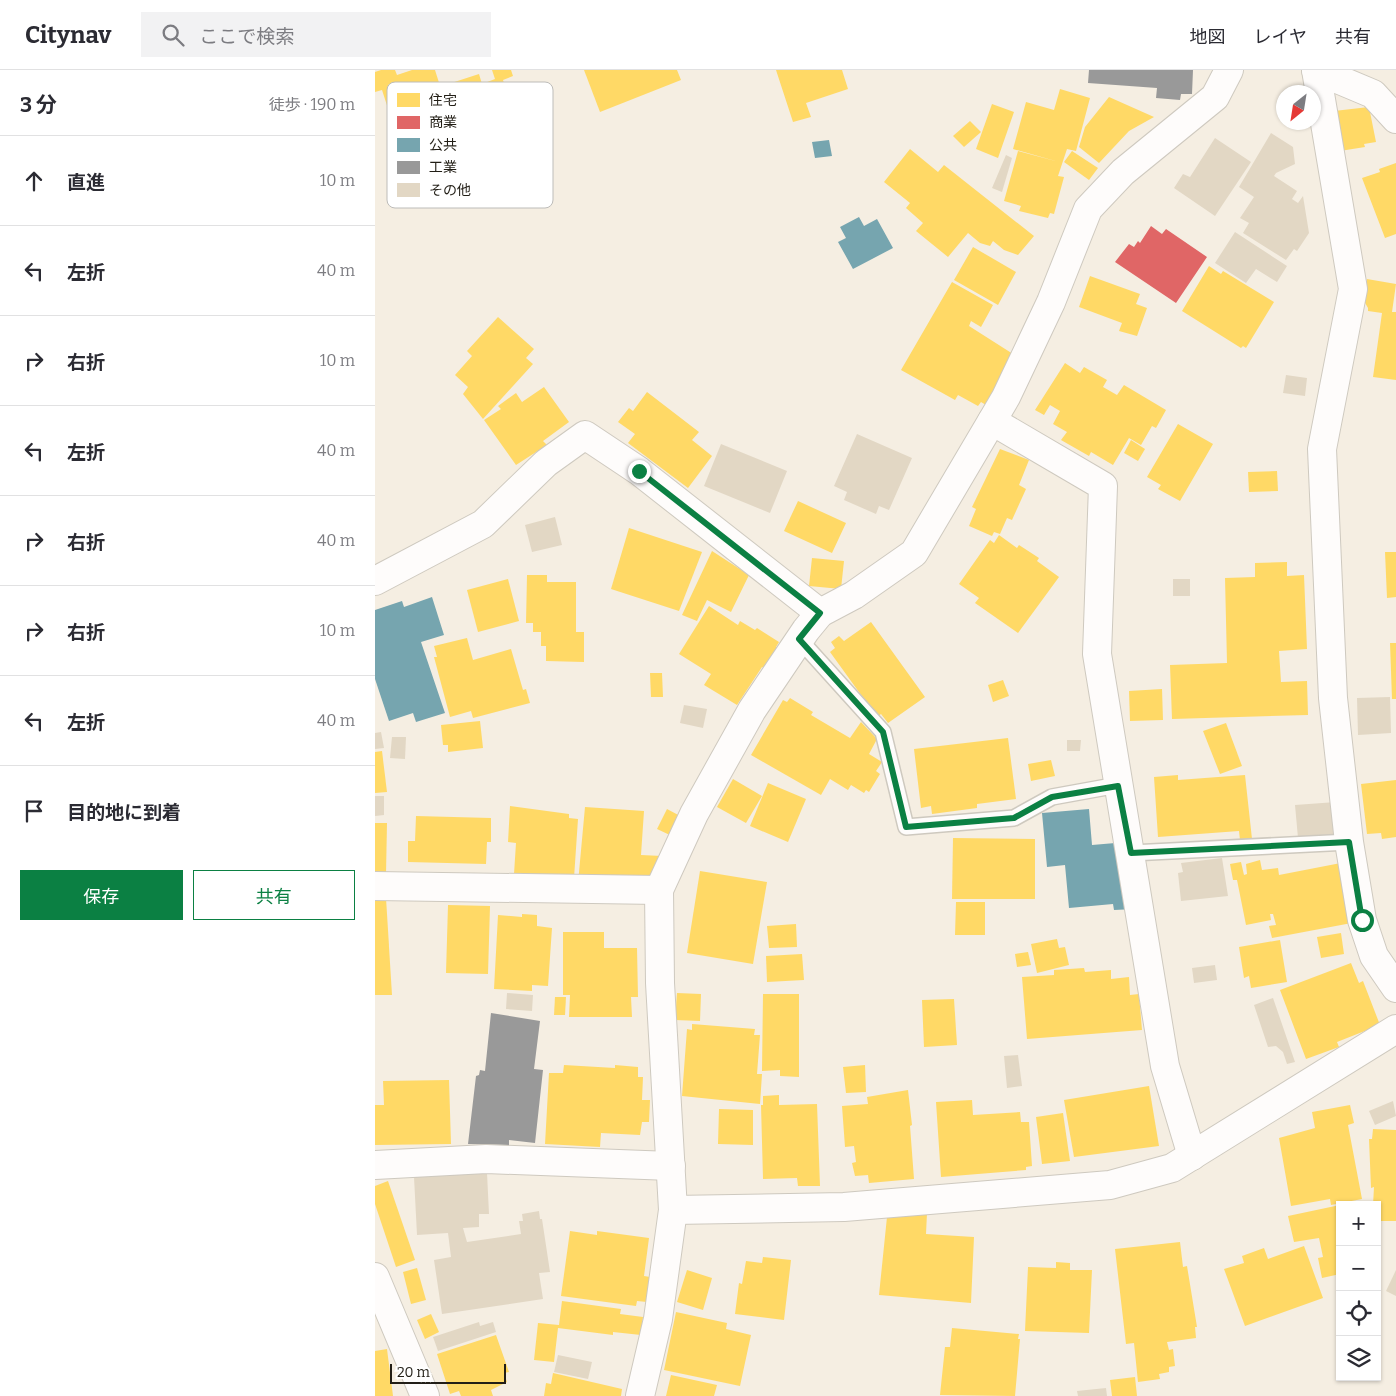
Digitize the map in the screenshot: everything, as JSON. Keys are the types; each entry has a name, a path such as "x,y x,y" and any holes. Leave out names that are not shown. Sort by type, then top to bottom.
{"street":[{"path":"640,1396 657,1319 673,1210 659,983 659,890 694,814 752,710 799,639 820,613 854,594 914,553 1006,397 1051,302 1088,209 1123,172 1215,97 1229,70"},
{"path":"1316,70 1373,94 1396,119"},
{"path":"1316,70 1353,289 1322,449 1333,698 1349,842 1362,920 1374,956 1396,988"},
{"path":"992,421 1103,486 1097,654 1165,1066 1192,1156"},
{"path":"375,581 483,524 546,463 585,435 639,471 820,613"},
{"path":"375,886 659,890"},
{"path":"673,1210 844,1207 1110,1185 1171,1168 1396,1029"},
{"path":"375,1165 486,1159 671,1166"},
{"path":"375,1277 425,1396"}],"lane":[{"path":"799,639 883,732 906,827 1014,818 1052,797 1118,786"},
{"path":"1131,853 1349,842"}],"building: 住宅":[{"path":"395,70 397,75 412,70 435,70 439,82 387,82 387,105 382,90 375,92 375,72"},
{"path":"492,70 511,70 513,76 503,80 504,82 487,82 495,79"},
{"path":"584,70 677,70 681,80 600,112"},
{"path":"776,70 842,70 848,89 806,103 811,117 793,122"},
{"path":"479,74 481,82 454,82"},
{"path":"1060,89 1090,98 1076,151 1067,149 1058,176 1064,177 1054,214 1050,213 1048,218 1019,211 1021,206 1004,201 1018,151 1059,162 1013,149 1026,102 1054,110"},
{"path":"1109,97 1154,117 1129,131 1099,163 1079,147 1085,127"},
{"path":"992,104 1014,112 998,158 976,149"},
{"path":"1369,107 1376,142 1364,144 1365,147 1340,151 1334,111"},
{"path":"970,121 981,132 964,147 953,136"},
{"path":"910,149 938,172 944,165 1034,236 1018,255 1004,250 993,241 990,246 980,243 968,233 948,257 916,231 923,223 906,208 910,203 884,182"},
{"path":"1072,151 1098,168 1089,180 1064,162"},
{"path":"1396,163 1396,234 1385,238 1362,178 1380,172 1379,169"},
{"path":"973,247 1016,272 998,305 954,280"},
{"path":"1209,266 1221,274 1223,271 1274,302 1246,348 1243,346 1241,348 1182,311"},
{"path":"1090,276 1140,294 1136,304 1147,308 1137,336 1119,331 1122,323 1079,307"},
{"path":"1367,279 1396,284 1392,312 1396,312 1396,380 1373,377 1382,313 1368,311 1364,301"},
{"path":"952,282 993,305 981,327 971,321 969,326 1013,354 986,405 981,402 978,406 958,395 955,400 901,370"},
{"path":"498,317 534,349 526,358 533,364 483,419 463,394 468,387 455,375 472,356 467,351"},
{"path":"1065,363 1080,373 1084,367 1107,380 1103,387 1117,395 1124,385 1166,410 1156,428 1152,426 1141,445 1129,438 1113,465 1091,452 1089,456 1061,440 1067,432 1053,424 1060,411 1050,405 1044,415 1035,410"},
{"path":"544,387 569,422 543,441 547,445 516,465 484,420 501,409 498,406 516,393 522,402"},
{"path":"647,392 699,432 692,440 712,456 688,488 628,443 635,434 618,422 629,408 633,411"},
{"path":"1178,424 1213,444 1180,501 1158,489 1161,485 1147,477"},
{"path":"1131,440 1145,449 1138,461 1124,453"},
{"path":"1000,449 1029,460 1019,485 1026,489 1012,520 1007,518 1000,534 994,532 992,536 969,526 976,509 972,507"},
{"path":"1277,471 1278,491 1249,492 1248,472"},
{"path":"798,501 846,523 832,553 784,531"},
{"path":"629,528 702,552 679,611 611,589"},
{"path":"999,535 1017,548 1019,545 1039,558 1037,561 1059,577 1018,633 975,603 979,598 959,584 990,540 994,543"},
{"path":"712,551 749,575 731,612 707,600 697,621 682,615"},
{"path":"1385,552 1396,552 1396,597 1387,598"},
{"path":"812,558 844,561 841,589 809,586"},
{"path":"1287,562 1287,576 1304,575 1307,649 1279,651 1281,682 1307,681 1308,715 1172,719 1170,665 1227,663 1225,578 1255,577 1255,563"},
{"path":"527,575 547,575 547,582 576,582 576,632 584,632 584,662 546,661 546,646 541,646 541,632 533,632 533,623 526,623"},
{"path":"508,579 519,621 478,632 467,590"},
{"path":"709,606 738,625 740,621 755,630 757,628 779,642 776,647 778,649 765,669 762,667 737,705 704,685 711,674 679,654"},
{"path":"871,622 925,697 888,723 881,714 877,717 830,652 835,648 831,642 839,636 844,641"},
{"path":"467,638 473,660 511,649 523,690 526,689 530,703 473,718 471,711 450,717 434,657 437,657 434,646"},
{"path":"1390,643 1396,643 1396,699 1392,699"},
{"path":"650,673 662,673 663,697 651,697"},
{"path":"1003,680 1009,696 993,702 988,685"},
{"path":"1162,689 1163,720 1130,721 1129,691"},
{"path":"790,698 813,712 811,715 850,738 861,722 877,739 869,754 882,762 876,771 880,774 869,792 866,790 864,793 851,785 848,790 830,779 821,795 751,755 783,700 787,702"},
{"path":"480,721 483,748 448,752 448,745 443,745 441,725"},
{"path":"1226,723 1242,766 1220,774 1203,731"},
{"path":"1008,738 1016,799 977,804 977,808 932,814 931,806 921,808 914,749"},
{"path":"382,751 387,792 375,793 375,752"},
{"path":"1051,760 1055,776 1031,781 1028,764"},
{"path":"1178,775 1178,780 1245,775 1252,839 1240,840 1239,831 1158,837 1154,777"},
{"path":"733,779 762,796 746,823 717,807"},
{"path":"1396,780 1396,837 1382,839 1381,833 1367,834 1361,784"},
{"path":"768,783 806,799 788,842 750,826"},
{"path":"510,806 569,814 569,818 578,819 574,878 514,874 516,843 508,842"},
{"path":"585,807 644,811 641,855 662,856 648,885 578,883"},
{"path":"667,809 682,817 672,836 657,829"},
{"path":"416,816 491,818 491,842 487,842 486,864 408,862 408,841 415,841"},
{"path":"375,823 387,823 386,874 375,874"},
{"path":"953,838 1035,839 1035,899 952,899"},
{"path":"1260,860 1262,870 1278,868 1279,875 1346,862 1357,922 1272,938 1269,926 1276,925 1273,914 1270,914 1271,920 1246,925 1237,880 1233,880 1230,864 1241,862 1244,875 1247,874 1246,864"},
{"path":"700,871 767,882 753,964 687,953"},
{"path":"386,898 392,995 375,995 375,899"},
{"path":"956,902 985,902 985,935 955,935"},
{"path":"448,905 490,906 488,974 446,973"},
{"path":"522,914 537,915 537,926 552,928 548,986 532,985 532,991 494,989 498,915 522,917"},
{"path":"796,924 797,947 769,948 767,926"},
{"path":"563,932 604,932 604,948 637,948 638,997 631,997 632,1017 569,1017 570,995 563,995"},
{"path":"1341,933 1344,954 1321,958 1317,937"},
{"path":"1057,939 1059,948 1065,947 1069,965 1037,973 1031,944"},
{"path":"1280,940 1287,982 1251,988 1249,976 1244,978 1239,947"},
{"path":"1028,952 1031,965 1017,967 1015,954"},
{"path":"802,954 804,980 767,982 766,956"},
{"path":"1351,963 1359,983 1363,981 1380,1025 1337,1042 1339,1047 1306,1059 1280,990"},
{"path":"1084,968 1085,972 1111,970 1111,979 1129,977 1130,995 1139,994 1142,1030 1027,1039 1022,977 1054,975 1054,970"},
{"path":"677,993 701,994 700,1021 675,1020"},
{"path":"763,994 799,994 799,1077 780,1076 780,1070 762,1071"},
{"path":"555,997 566,997 565,1015 554,1015"},
{"path":"954,999 957,1045 924,1047 922,1000"},
{"path":"692,1024 755,1029 754,1035 760,1035 757,1074 762,1074 760,1104 682,1096 687,1029 692,1030"},
{"path":"564,1065 615,1068 615,1065 638,1067 638,1077 643,1077 642,1100 650,1100 649,1122 642,1122 640,1135 601,1133 600,1147 545,1144 549,1073 563,1073"},
{"path":"865,1065 866,1092 846,1093 843,1067"},
{"path":"449,1080 451,1144 375,1145 375,1105 384,1105 383,1081"},
{"path":"1149,1086 1159,1146 1074,1157 1064,1100"},
{"path":"908,1090 912,1125 910,1126 914,1179 869,1183 868,1175 855,1176 852,1163 856,1162 854,1146 845,1147 842,1106 868,1104 867,1097"},
{"path":"779,1095 779,1105 817,1104 820,1186 798,1186 797,1178 763,1179 761,1105 763,1105 763,1096"},
{"path":"972,1100 973,1115 1020,1112 1021,1122 1029,1122 1032,1166 1026,1167 1026,1170 941,1177 936,1102"},
{"path":"1350,1105 1354,1123 1348,1125 1362,1199 1336,1201 1336,1204 1331,1205 1330,1199 1291,1206 1279,1138 1315,1128 1312,1112"},
{"path":"719,1109 753,1110 753,1145 718,1144"},
{"path":"1063,1113 1070,1161 1042,1164 1036,1117"},
{"path":"1373,1129 1396,1130 1396,1221 1381,1221 1381,1201 1373,1201 1374,1187 1371,1188 1369,1139 1372,1139"},
{"path":"388,1181 415,1260 396,1267 375,1204 375,1186"},
{"path":"1336,1206 1336,1275 1322,1278 1318,1258 1323,1257 1319,1238 1294,1242 1288,1216"},
{"path":"927,1213 926,1234 974,1237 971,1303 879,1295 887,1217"},
{"path":"570,1231 597,1235 597,1231 649,1238 644,1276 650,1277 647,1302 637,1301 636,1306 561,1296"},
{"path":"1180,1242 1183,1267 1187,1266 1197,1327 1195,1327 1196,1338 1167,1342 1169,1350 1173,1349 1175,1366 1169,1367 1169,1372 1159,1374 1160,1379 1138,1382 1134,1343 1126,1344 1115,1249"},
{"path":"1304,1246 1323,1298 1245,1326 1224,1269 1244,1263 1242,1256 1264,1248 1268,1259"},
{"path":"763,1257 791,1260 784,1320 735,1314 739,1283 742,1284 746,1261 762,1263"},
{"path":"1056,1262 1070,1263 1070,1270 1092,1270 1089,1333 1025,1331 1028,1267 1056,1268"},
{"path":"417,1268 426,1300 411,1304 403,1272"},
{"path":"687,1270 712,1278 703,1310 677,1302"},
{"path":"562,1301 621,1309 620,1314 643,1317 641,1335 613,1332 613,1335 558,1328 554,1362 534,1360 538,1323 559,1325"},
{"path":"676,1312 727,1323 726,1329 751,1335 740,1386 664,1370"},
{"path":"431,1314 439,1332 425,1339 417,1320"},
{"path":"952,1328 1019,1334 1015,1396 940,1395 945,1347 950,1347"},
{"path":"496,1335 509,1372 504,1373 507,1382 491,1390 493,1396 461,1396 459,1391 450,1394 437,1354"},
{"path":"387,1349 393,1396 375,1396 375,1351"},
{"path":"553,1373 622,1389 621,1396 544,1396 546,1383 551,1384"},
{"path":"671,1375 717,1385 714,1396 666,1396"},
{"path":"1135,1377 1137,1396 1112,1396 1110,1380"}],"building: 商業":[{"path":"1151,226 1162,234 1166,229 1207,257 1176,303 1115,262 1129,244 1134,247 1138,241 1140,243"}],"building: 公共":[{"path":"829,140 832,156 815,158 812,142"},
{"path":"859,217 864,226 877,219 893,248 853,269 838,242 846,238 840,227"},
{"path":"432,597 444,635 421,642 445,713 416,722 413,713 389,721 375,679 375,610 402,601 404,607"},
{"path":"1089,809 1092,845 1127,842 1135,909 1114,910 1113,904 1069,908 1065,865 1047,867 1042,813"}],"building: 工業":[{"path":"1089,70 1193,70 1192,94 1181,94 1180,100 1156,98 1157,88 1088,83"},
{"path":"491,1013 540,1021 534,1069 543,1070 535,1143 509,1140 509,1145 468,1144 476,1076 479,1075 480,1070 485,1071"}],"building: その他":[{"path":"1271,133 1293,147 1295,164 1276,173 1274,176 1297,191 1292,199 1298,203 1303,196 1309,233 1297,251 1294,249 1286,260 1243,233 1249,223 1240,218 1254,197 1239,187"},
{"path":"1215,138 1251,162 1215,216 1174,188 1183,174 1190,177"},
{"path":"1006,155 1012,158 1002,192 992,188"},
{"path":"1235,232 1287,266 1277,282 1256,269 1246,283 1215,263"},
{"path":"1286,375 1307,378 1305,396 1283,393"},
{"path":"857,434 912,458 889,510 879,506 876,514 844,500 847,492 834,486"},
{"path":"721,444 787,471 770,513 704,486"},
{"path":"555,517 562,545 532,552 525,525"},
{"path":"1173,579 1190,579 1190,596 1173,596"},
{"path":"1390,697 1391,733 1358,735 1357,698"},
{"path":"684,705 707,709 703,728 680,723"},
{"path":"381,732 384,748 375,749 375,733"},
{"path":"392,737 406,737 405,759 390,758"},
{"path":"1067,740 1081,740 1080,751 1067,751"},
{"path":"375,796 384,796 384,815 375,816"},
{"path":"1336,802 1338,836 1298,838 1295,805"},
{"path":"1222,858 1228,896 1181,901 1178,873 1183,872 1181,863"},
{"path":"1215,965 1217,980 1194,983 1192,968"},
{"path":"507,993 533,995 532,1011 506,1009"},
{"path":"1273,998 1295,1062 1287,1064 1283,1052 1276,1046 1268,1047 1254,1005"},
{"path":"1018,1055 1022,1086 1007,1088 1004,1056"},
{"path":"1393,1101 1396,1116 1375,1125 1369,1111"},
{"path":"487,1173 489,1214 479,1214 479,1227 463,1228 467,1242 521,1234 519,1221 523,1221 522,1214 539,1211 540,1219 542,1219 550,1272 539,1273 543,1299 442,1314 434,1260 451,1257 448,1233 417,1235 414,1177"},
{"path":"1396,1270 1396,1296 1386,1291"},
{"path":"479,1322 480,1326 493,1322 496,1332 438,1351 433,1337"},
{"path":"558,1355 592,1362 588,1379 554,1372"},
{"path":"1106,1388 1107,1396 1078,1396 1077,1391"}],"route":[{"path":"639,471 820,613 799,639 883,732 906,827 1014,818 1052,797 1118,786 1131,853 1349,842 1362,920"}]}
